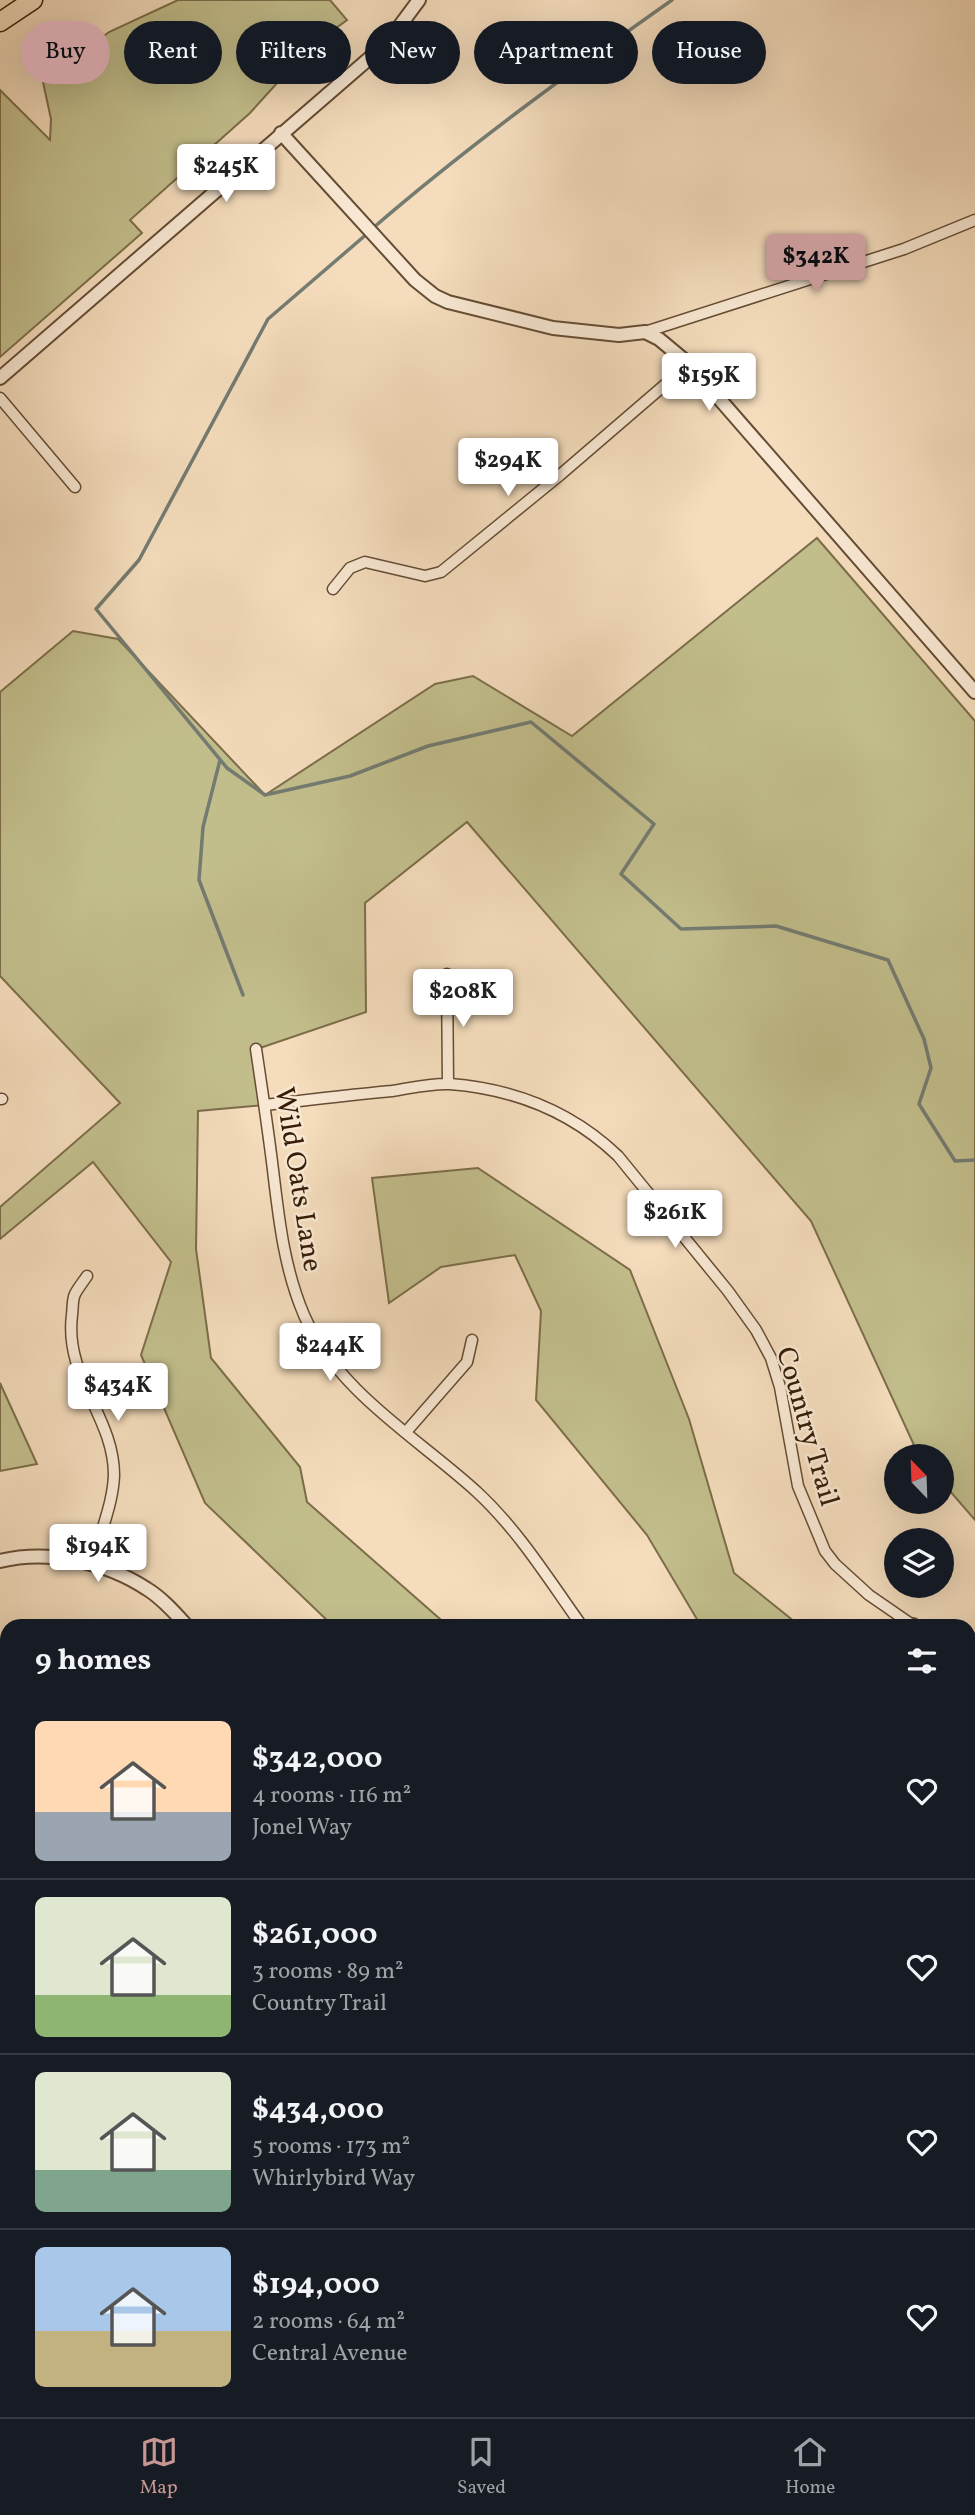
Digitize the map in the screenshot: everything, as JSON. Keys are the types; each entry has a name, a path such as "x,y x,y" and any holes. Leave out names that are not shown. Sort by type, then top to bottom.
{"highway":[{"path":"0,22 33,0"}],"street":[{"path":"0,379 387,43 419,0"},
{"path":"281,133 415,280 435,296 448,302 553,328 619,335 645,332 904,248 975,220"},
{"path":"645,332 659,339 688,364 975,692"},
{"path":"333,589 350,568 365,562 425,576 442,572 560,475 688,364"},
{"path":"0,398 75,488"},
{"path":"447,974 448,1084"},
{"name":"Wild Oats Lane","path":"256,1049 282,1244 290,1277 305,1316 322,1348 344,1377 478,1493 514,1532 577,1619"},
{"name":"Country Trail","path":"265,1105 448,1084 502,1092 537,1102 584,1128 618,1156 728,1290 756,1330 771,1357 780,1387 798,1486 825,1550 835,1564 869,1595 903,1619"},
{"path":"87,1276 74,1296 70,1328 72,1349 82,1382 110,1444 114,1475 108,1513 93,1564"},
{"path":"406,1432 467,1362 472,1340"},
{"path":"0,1561 32,1557 93,1564 134,1581 150,1591 180,1619"}],"shaded area":[{"path":"178,0 330,0 347,20 236,21 236,84 276,84 250,113 130,220 142,233 0,357 0,90 50,140 51,119 43,84 110,84 110,32 124,25 124,84 222,84 222,21 133,21"},
{"path":"817,538 975,721 975,1520 954,1496 954,1444 913,1444 811,1221 467,822 365,903 366,1012 257,1049 265,1105 198,1111 196,1249 211,1358 300,1467 307,1502 440,1619 326,1619 205,1503 141,1355 171,1262 93,1162 0,1239 0,1207 120,1103 0,976 0,692 73,631 118,639 265,795 435,684 473,676 572,736"},
{"path":"478,1168 630,1270 689,1419 734,1573 791,1619 697,1619 647,1535 536,1400 541,1311 515,1255 441,1267 389,1303 372,1178"},
{"path":"0,1383 37,1464 0,1471"}],"waterway":[{"path":"373,228 520,110 672,0"},
{"path":"368,233 268,319 139,560 96,609 227,768 265,795 350,776 428,746 531,722 654,824 621,874 681,929 776,926 888,960 924,1039 931,1068 919,1104 955,1161 975,1160"},
{"path":"220,760 203,827 199,880 243,995"}]}
